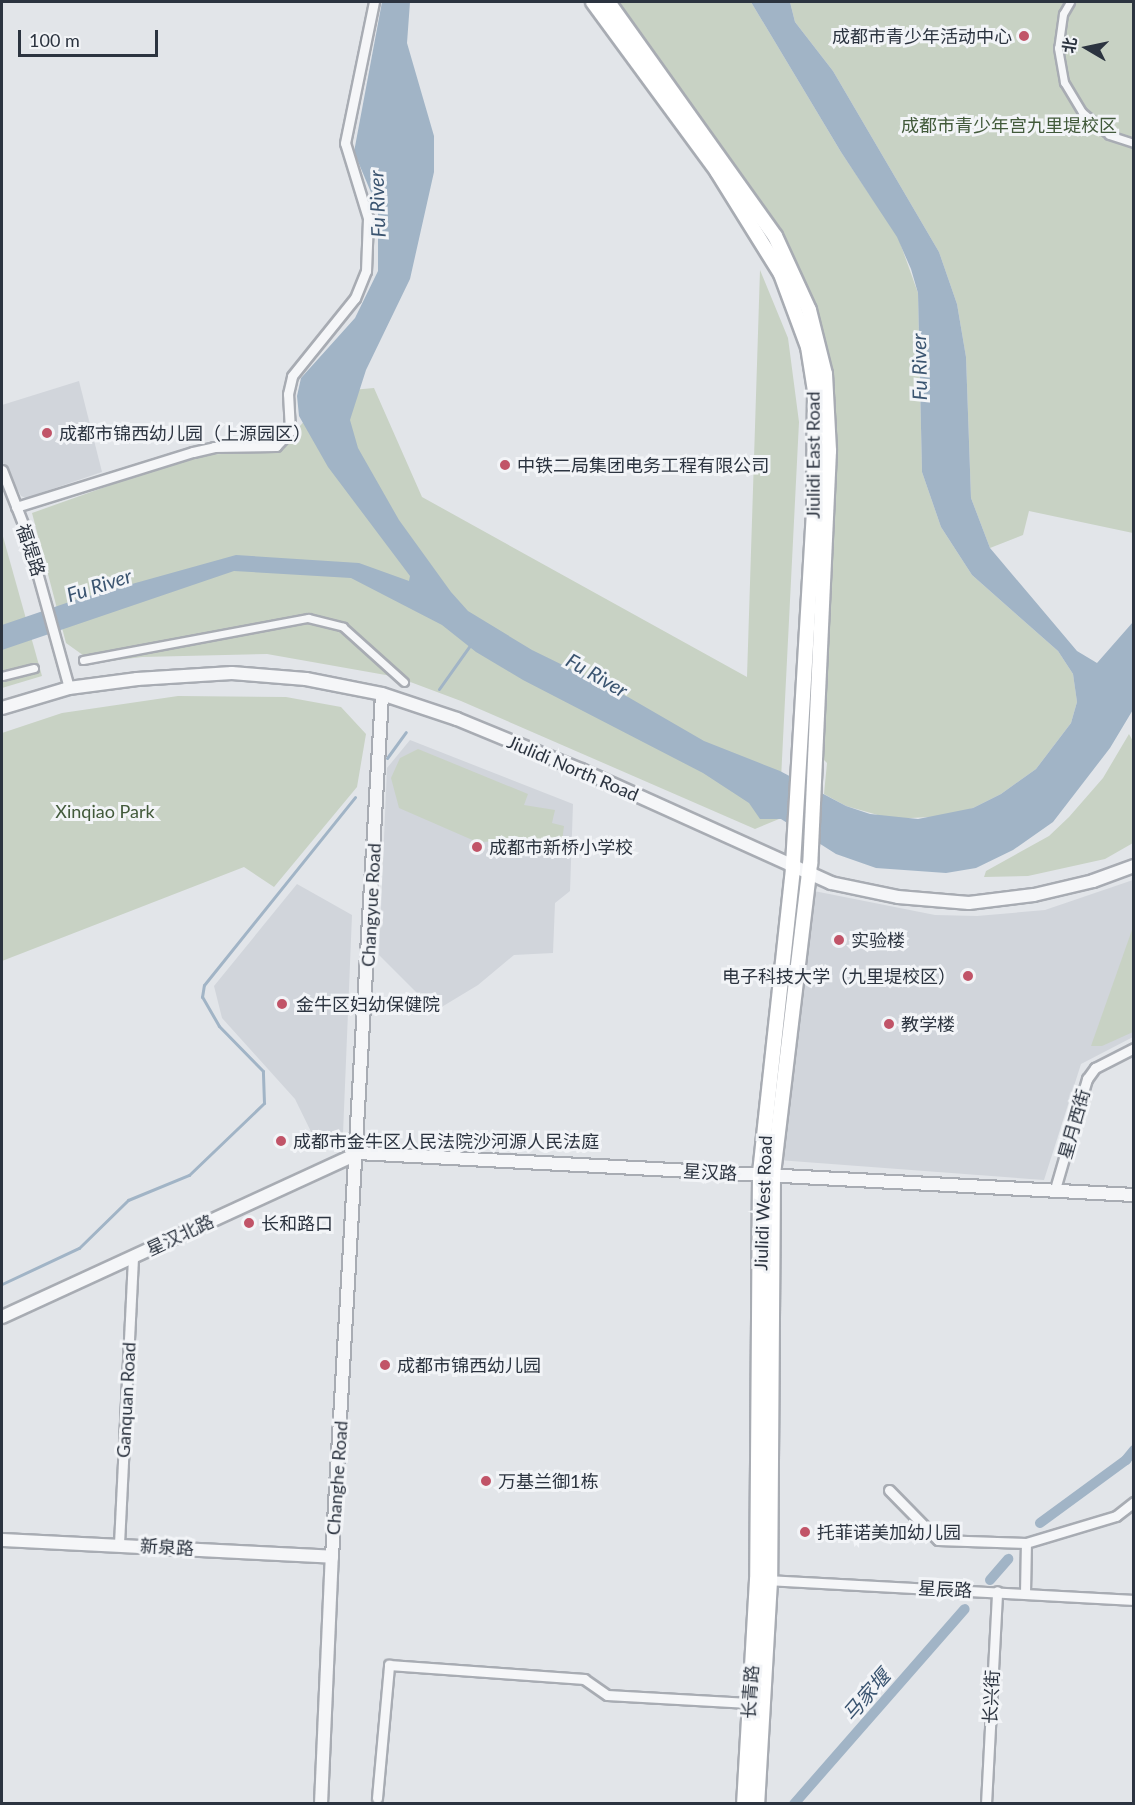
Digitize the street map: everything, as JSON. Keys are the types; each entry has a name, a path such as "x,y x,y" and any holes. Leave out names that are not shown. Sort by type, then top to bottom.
{"main road":[{"name":"Jiulidi East Road","path":"593,2 717,171 782,274 808,347 816,444 794,828"},
{"path":"608,2 775,236 795,274 819,340 829,451 809,875 767,1175"},
{"name":"Jiulidi West Road","path":"764,1580 767,1175 793,869 794,828"},
{"path":"757,1803 764,1580"},
{"name":"长青路","path":"744,1803 749,1703 764,1580"}],"street":[{"path":"16,507 214,447 276,446 290,431 288,394 292,376 355,298 366,271 368,218 345,143 374,2"},
{"path":"1070,2 1064,14 1058,48 1064,82 1082,112 1108,135 1134,143"},
{"name":"福堤路","path":"2,470 46,598 69,688"},
{"path":"83,660 308,618 343,627 404,682"},
{"path":"2,676 34,668"},
{"name":"Jiulidi North Road","path":"2,708 69,688 232,673 306,679 382,694 457,719 581,770 793,869 898,897 969,903 1034,895 1093,881 1134,866"},
{"name":"Changyue Road","path":"357,1153 382,694"},
{"name":"星月西街","path":"1055,1189 1087,1079 1095,1068 1134,1048"},
{"name":"星汉路","path":"357,1153 1134,1195"},
{"name":"星汉北路","path":"2,1317 357,1153"},
{"name":"Changhe Road","path":"321,1803 332,1557 357,1153"},
{"name":"Ganquan Road","path":"119,1544 133,1257"},
{"path":"889,1490 938,1540 1026,1543 1116,1516 1134,1502"},
{"name":"新泉路","path":"2,1539 332,1557"},
{"path":"1025,1593 1026,1543"},
{"name":"星辰路","path":"764,1580 1134,1600"},
{"name":"长兴街","path":"986,1803 997,1592"},
{"path":"376,1798 389,1665 584,1679 607,1695 749,1703"}],"shaded area":[{"name":"成都市锦西幼儿园（上源园区）","path":"79,381 102,472 26,498 21,496 2,461 2,405"},
{"name":"成都市新桥小学校","path":"410,740 573,804 570,891 555,903 553,953 514,955 478,985 435,1011 379,955 387,768"},
{"name":"电子科技大学（九里堤校区）","path":"1133,880 1133,1037 1081,1064 1044,1180 778,1160 814,891 935,915 977,916 1045,910"},
{"name":"金牛区妇幼保健院","path":"297,884 352,915 343,1134 317,1144 295,1099 222,1018 214,986"}],"green space":[{"path":"614,2 751,2 841,152 898,237 918,293 922,472 941,527 972,575 1058,651 1073,674 1077,702 1071,723 1036,769 1001,794 973,808 948,816 892,819 846,806 824,794 827,763 819,755 836,405 818,324 789,244"},
{"name":"成都市青少年宫九里堤校区","path":"790,2 1133,2 1133,533 1029,511 1023,535 990,548 971,498 966,357 957,304 939,252 833,71 795,22"},
{"path":"760,270 788,338 799,422 779,819 755,829 461,701 397,677 267,654 142,657 94,663 66,643 32,513 195,455 277,452 330,392 374,388 422,497 747,677"},
{"path":"2,533 42,676 2,688"},
{"name":"Xinqiao Park","path":"178,696 286,697 341,707 366,734 357,787 274,887 244,867 2,961 2,733 62,713"},
{"path":"1129,734 1134,743 1133,843 1105,859 1028,876 984,877 986,871 1049,836 1069,817 1103,778"},
{"path":"418,749 528,794 524,805 555,810 552,823 564,826 561,850 510,841 477,842 399,808 391,778 400,758"},
{"path":"1133,927 1133,1032 1102,1046 1091,1046"}],"water":[{"name":"Fu River","path":"382,2 410,2 407,43 434,136 434,172 410,279 366,370 350,420 358,448 399,520 451,592 468,611 532,650 628,697 704,741 780,771 846,806 870,814 918,819 973,808 1001,794 1036,769 1071,723 1077,702 1073,674 1058,651 972,575 941,527 922,472 918,293 911,269 897,237 841,152 751,2 790,2 795,22 833,71 939,252 957,304 966,357 971,498 990,548 1077,651 1097,663 1133,622 1134,708 1110,748 1053,822 1013,850 976,868 946,873 876,868 836,854 781,819 760,819 749,803 703,773 523,680 476,652 442,625 351,578 234,571 2,650 2,625 78,599 236,555 359,563 409,581 410,576 328,467 299,416 297,396 301,378 355,318 378,271 378,209 354,152"}],"waterway":[{"path":"439,689 471,644"},
{"path":"387,758 406,732"},
{"path":"2,1284 79,1248 128,1200 189,1175 264,1103 263,1071 219,1026 202,997 204,985 355,797"},
{"name":"马家堰","path":"1040,1523 1126,1460 1134,1450"},
{"name":"马家堰","path":"990,1580 1008,1559"},
{"name":"马家堰","path":"794,1804 965,1609"}],"place":[{"name":"成都市青少年活动中心","path":"1024,36"},
{"name":"成都市锦西幼儿园（上源园区）","path":"47,433"},
{"name":"中铁二局集团电务工程有限公司","path":"505,465"},
{"name":"成都市新桥小学校","path":"477,847"},
{"name":"实验楼","path":"839,940"},
{"name":"电子科技大学（九里堤校区）","path":"968,976"},
{"name":"金牛区妇幼保健院","path":"282,1004"},
{"name":"教学楼","path":"889,1024"},
{"name":"成都市金牛区人民法院沙河源人民法庭","path":"281,1141"},
{"name":"长和路口","path":"249,1223"},
{"name":"成都市锦西幼儿园","path":"385,1365"},
{"name":"万基兰御1栋","path":"486,1481"},
{"name":"托菲诺美加幼儿园","path":"805,1532"}]}
